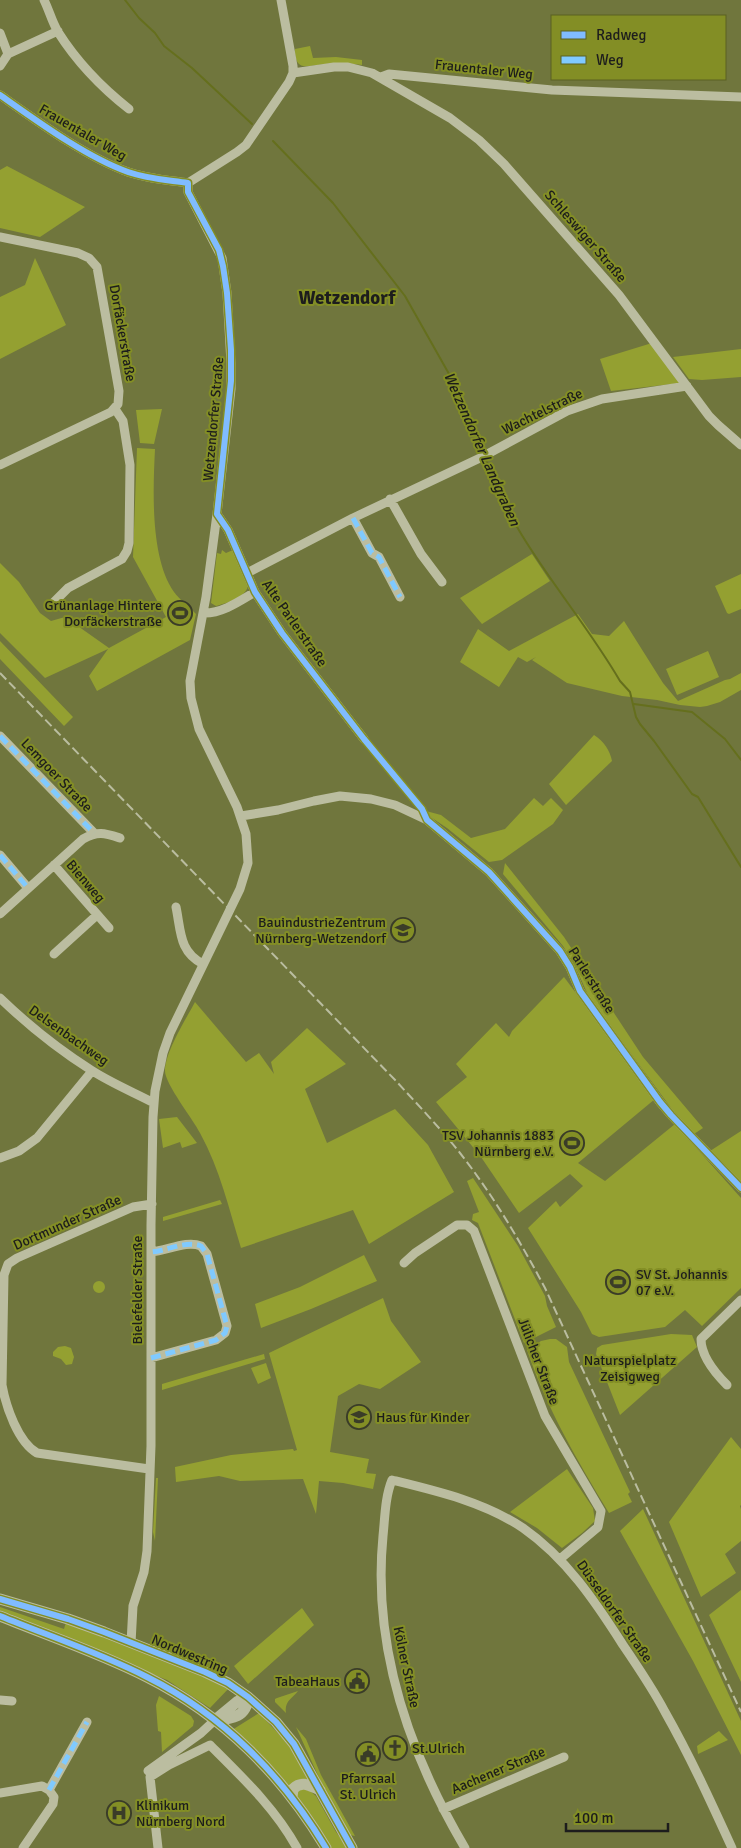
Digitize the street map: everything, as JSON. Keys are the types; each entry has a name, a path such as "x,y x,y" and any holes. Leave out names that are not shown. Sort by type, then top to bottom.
{"main road":[{"name":"Nordwestring","path":"0,1599 68,1619 131,1643 205,1672 228,1683 248,1696 268,1713 289,1736 352,1848"},
{"path":"0,1616 141,1674 181,1696 215,1720 265,1765 292,1797 326,1848"},
{"path":"215,1720 231,1719 240,1714 246,1708 248,1696"},
{"path":"292,1797 293,1789 301,1784 306,1784 320,1790"}],"street":[{"path":"44,0 58,31 83,66 97,82 129,109"},
{"path":"188,184 246,145 289,82 293,73 292,57 281,0"},
{"path":"0,66 8,54 58,31"},
{"path":"0,34 8,54"},
{"name":"Frauentaler Weg","path":"293,73 319,68 341,67 366,71 381,77 390,74 552,90 741,98"},
{"name":"Schleswiger Straße","path":"381,77 450,118 479,140 504,164 619,294 718,425 741,445"},
{"name":"Frauentaler Weg","path":"0,95 61,136 99,158 127,171 152,178 188,184"},
{"name":"Wetzendorfer Straße","path":"188,184 188,192 222,258 231,350 231,389 217,514 203,613 190,681 192,708 201,733 241,816 247,842 248,863 243,880 212,946"},
{"name":"Dorfäckerstraße","path":"0,237 78,253 94,262 97,267 119,391 115,409"},
{"name":"Wachtelstraße","path":"247,572 390,499 484,456 543,422 588,402 687,386"},
{"path":"0,465 115,409 123,421 130,466 129,543 127,551 122,559 68,588 53,603"},
{"path":"390,499 421,554 442,582"},
{"name":"Alte Parlerstraße","path":"217,514 226,525 255,592 282,633 364,739"},
{"path":"352,518 372,553 379,557 400,596"},
{"path":"203,613 220,610 255,592"},
{"name":"Lemgoer Straße","path":"0,736 94,833"},
{"name":"Parlerstraße","path":"241,816 340,796 395,805 427,820 488,872 560,951 570,967 580,990 660,1102 741,1188"},
{"path":"94,833 104,833 120,838"},
{"name":"Bienweg","path":"0,914 83,839 94,833"},
{"path":"0,855 28,888"},
{"name":"Bienweg","path":"54,865 109,928"},
{"path":"176,907 181,937 186,950 194,959 203,964"},
{"name":"Bienweg","path":"54,954 97,915"},
{"name":"Bielefelder Straße","path":"131,1643 133,1606 146,1566 151,1446 151,1252 154,1102 157,1080 166,1044 212,946"},
{"name":"Delsenbachweg","path":"0,998 23,1021 92,1071 154,1102"},
{"path":"0,1158 19,1151 37,1138 92,1071"},
{"name":"Dortmunder Straße","path":"149,1468 37,1453 23,1441 1,1386 4,1275 8,1264 17,1258 133,1207 152,1204"},
{"name":"Jülicher Straße","path":"404,1263 415,1253 457,1225 467,1225 474,1231 545,1416 601,1511 598,1527 560,1559"},
{"path":"151,1252 189,1244 201,1246 207,1254 227,1326 225,1333 216,1340 151,1358"},
{"path":"727,1385 713,1371 701,1345 701,1339 741,1300"},
{"name":"Düsseldorfer Straße","path":"392,1480 433,1490 488,1509 521,1527 560,1559 604,1616 661,1704 691,1761 732,1848"},
{"name":"Kölner Straße","path":"392,1480 388,1491 381,1573 385,1638 406,1725 428,1780 465,1848"},
{"path":"0,1700 12,1701"},
{"path":"149,1774 215,1720"},
{"path":"49,1790 87,1722"},
{"path":"149,1774 210,1745 253,1788 291,1836 297,1848"},
{"name":"Aachener Straße","path":"443,1809 564,1757"},
{"path":"149,1774 158,1848"},
{"path":"0,1793 42,1786 49,1790 54,1798 53,1804 23,1848"}],"green space":[{"path":"310,46 313,58 336,57 362,60 362,65 336,63 301,66 297,61 295,49"},
{"path":"7,166 85,207 40,237 0,228 0,170"},
{"path":"35,258 66,325 0,359 0,297 25,285"},
{"path":"652,343 681,383 611,391 600,359"},
{"path":"741,349 741,377 689,379 673,357"},
{"path":"162,409 154,444 140,443 136,410"},
{"path":"137,448 155,449 154,503 157,543 166,578 174,592 196,614 190,640 97,691 89,676 108,649 45,678 0,633 0,563 19,582 40,613 51,621 65,617 109,648 166,617 133,557"},
{"path":"222,550 226,553 233,550 248,586 239,597 216,606 211,603 217,553 221,554"},
{"path":"532,554 550,581 482,624 460,598"},
{"path":"741,574 741,609 729,614 715,586"},
{"path":"578,614 592,634 609,636 624,621 663,683 678,701 741,673 741,690 720,702 700,707 622,696 567,683 532,660 536,657 527,662 518,657 499,687 460,662 478,629 509,651"},
{"path":"0,641 73,717 64,726 0,659"},
{"path":"708,651 719,677 677,695 666,669"},
{"path":"594,735 606,746 612,761 566,805 549,784"},
{"path":"534,798 543,806 551,798 563,810 553,824 502,860 489,862 429,816 426,811 441,815 471,838 505,829"},
{"path":"505,863 564,937 643,1057 703,1128 694,1134 674,1112 589,997 574,964 563,946 503,874"},
{"path":"564,977 655,1099 578,1163 605,1181 675,1124 741,1198 741,1288 702,1326 685,1310 665,1327 599,1337 592,1334 581,1312 528,1228 556,1201 560,1207 583,1186 570,1174 519,1213 481,1157 436,1102 467,1077 456,1064 496,1023 509,1037 512,1031"},
{"path":"195,1002 246,1062 259,1053 274,1074 271,1062 307,1028 346,1064 305,1089 327,1143 395,1109 428,1145 454,1192 369,1244 353,1210 241,1248 223,1189 207,1147 166,1077 165,1071 168,1055"},
{"path":"177,1117 197,1143 182,1148 180,1142 163,1148 159,1119"},
{"path":"741,1131 741,1185 710,1151"},
{"path":"473,1178 518,1246 545,1296 556,1327 524,1343 478,1223 472,1220 473,1214 479,1212 467,1181"},
{"path":"220,1200 222,1204 163,1221 163,1217"},
{"path":"364,1255 377,1281 261,1328 255,1304 300,1287"},
{"path":"97,1281 101,1281 105,1287 101,1293 97,1293 93,1289 93,1285"},
{"path":"383,1298 391,1321 421,1362 380,1389 359,1384 338,1396 330,1452 369,1459 366,1473 376,1474 373,1489 343,1483 319,1481 316,1514 303,1479 240,1481 219,1476 176,1482 175,1467 231,1455 297,1450 269,1353"},
{"name":"Naturspielplatz Zeisigweg","path":"671,1334 692,1335 697,1347 620,1415 596,1354 597,1348 602,1345"},
{"path":"556,1339 567,1347 569,1362 630,1492 628,1494 632,1502 609,1513 553,1414 527,1350 541,1341"},
{"path":"65,1346 71,1348 74,1357 72,1364 66,1365 61,1359 53,1356 53,1352 58,1347"},
{"path":"264,1354 265,1359 162,1390 162,1384"},
{"path":"266,1363 271,1378 258,1384 251,1368"},
{"path":"731,1437 741,1449 741,1541 725,1554 736,1573 701,1597 669,1522"},
{"path":"567,1469 593,1508 595,1521 562,1548 537,1528 510,1512"},
{"path":"156,1478 158,1478 155,1541 153,1532"},
{"path":"643,1509 741,1721 741,1755 693,1661 620,1531"},
{"path":"741,1590 741,1682 709,1615"},
{"path":"0,1607 64,1629 66,1622 230,1687 210,1708 167,1680 0,1613"},
{"path":"302,1608 314,1625 248,1684 234,1666"},
{"path":"298,1691 286,1705 286,1713 275,1702 277,1698"},
{"path":"159,1696 191,1716 194,1721 193,1726 162,1752 161,1732 158,1731 156,1705"},
{"path":"259,1713 293,1749 314,1785 288,1786 232,1730"},
{"path":"296,1727 306,1739 321,1775 355,1836 350,1835 321,1782"},
{"path":"719,1731 728,1740 698,1754 697,1746"},
{"path":"299,1788 310,1791 316,1796 336,1832 348,1848 329,1848 296,1796"}],"waterway":[{"name":"Wetzendorfer Landgraben","path":"125,0 139,18 155,33 164,46 192,68 252,124"},
{"name":"Wetzendorfer Landgraben","path":"273,141 333,203 405,296 453,381 483,453"},
{"name":"Wetzendorfer Landgraben","path":"486,460 512,519 547,574 585,627 620,681 630,692 636,717 640,724 692,794 698,797 741,867"},
{"path":"634,704 692,712 725,739 741,760"}],"railway":[{"path":"0,673 397,1082 445,1135 484,1185 506,1219 545,1288 741,1712"}],"marked path":[{"path":"353,518 372,553 379,557 400,597"},
{"path":"0,736 94,833"},
{"path":"0,855 28,888"},
{"path":"151,1252 189,1244 201,1246 207,1254 227,1326 225,1333 216,1340 151,1358"},
{"path":"49,1790 87,1722"}],"cycle path":[{"path":"0,95 62,138 112,165 143,176 188,183 188,192 219,250 227,293 231,381 217,514 228,530 255,592 282,633 364,739 422,809 427,820 489,872 560,951 570,967 580,991 660,1102 741,1188"},
{"path":"0,1599 68,1619 104,1632 205,1672 228,1683 248,1697 276,1722 294,1744 352,1848"},
{"path":"0,1616 129,1668 175,1692 201,1710 226,1729 271,1772 291,1796 326,1848"}],"place":[{"name":"Grünanlage Hintere Dorfäckerstraße","path":"180,613"},
{"name":"BauindustrieZentrum Nürnberg-Wetzendorf","path":"403,930"},
{"name":"TSV Johannis 1883 Nürnberg e.V.","path":"572,1143"},
{"name":"SV St. Johannis 07 e.V.","path":"618,1282"},
{"name":"Haus für Kinder","path":"359,1417"},
{"name":"TabeaHaus","path":"357,1681"},
{"name":"St.Ulrich","path":"395,1748"},
{"name":"Pfarrsaal St. Ulrich","path":"368,1754"},
{"name":"Klinikum Nürnberg Nord","path":"119,1813"}],"district":[{"name":"Wetzendorf","path":"347,297"}]}
